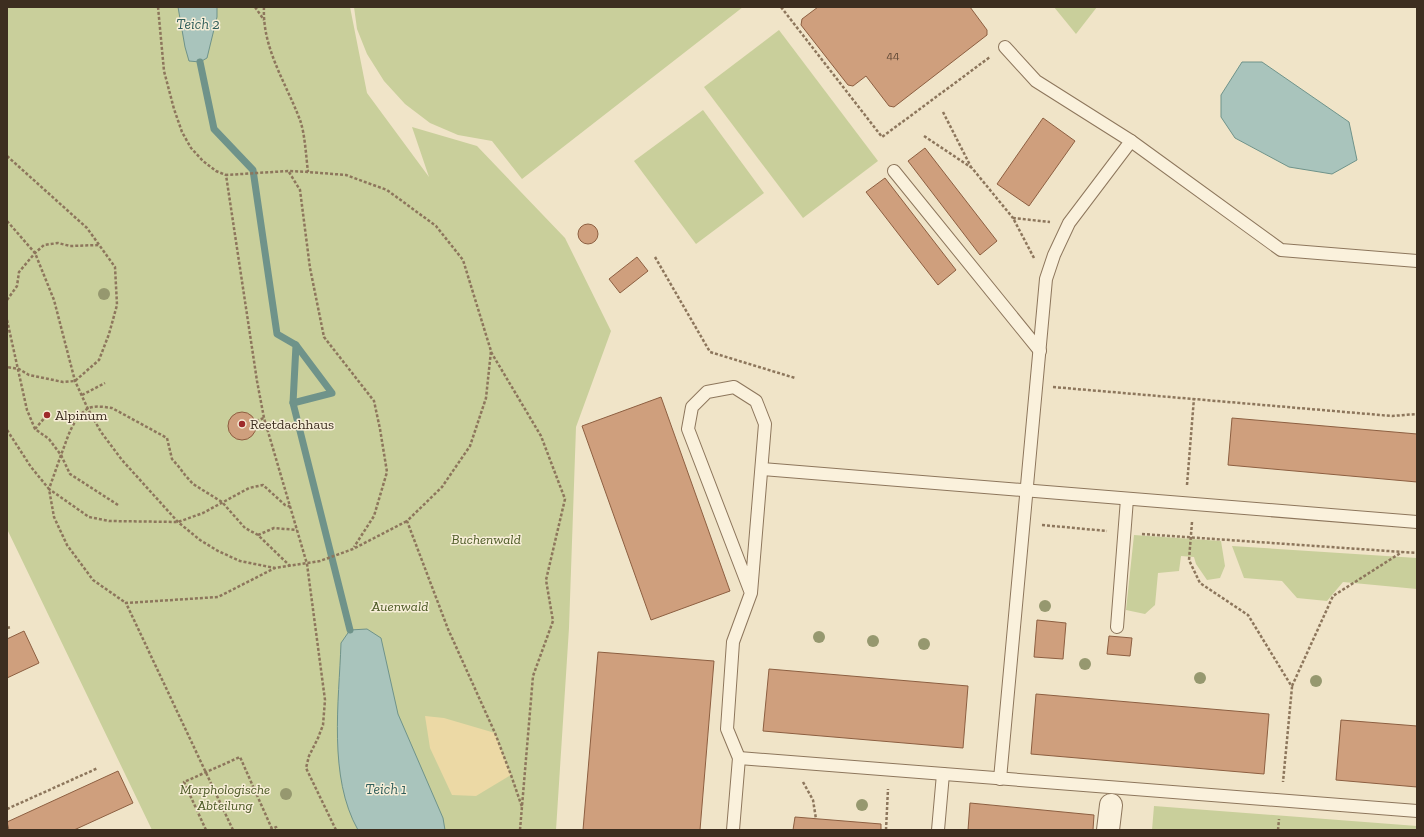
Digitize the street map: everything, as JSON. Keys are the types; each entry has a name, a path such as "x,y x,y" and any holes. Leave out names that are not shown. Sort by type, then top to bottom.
{"street":[{"path":"1108,830 1111,805"}],"lane":[{"path":"1005,47 1036,80 1131,141 1281,250 1417,261"},
{"path":"1000,779 1046,279 1054,255 1069,223 1131,141"},
{"path":"894,171 1040,351"},
{"path":"732,830 738,758 727,729 733,642 751,593 762,469 764,424 756,401 734,387 707,392 692,407 688,429 751,593"},
{"path":"762,469 1417,522"},
{"path":"1117,626 1128,498"},
{"path":"738,758 1417,811"},
{"path":"938,830 943,774"}],"path":[{"path":"158,7 164,71 182,132 191,148 203,161 216,171 226,175 288,171 346,175 387,190 436,226 463,260 491,351 541,436 565,499 546,580 554,621 533,676 520,830"},
{"path":"256,7 264,20"},
{"path":"264,7 264,20 274,61 292,99 300,122 308,172"},
{"path":"781,7 882,137 1005,47"},
{"path":"943,112 972,168 1012,218 1046,279"},
{"path":"924,136 972,168"},
{"path":"7,156 87,228 115,267 117,305 109,334 99,360 76,380 63,382 29,375 19,369 7,367"},
{"path":"288,171 300,190 310,268 324,337 374,401 380,429 387,472 374,516 353,549"},
{"path":"226,175 264,418 307,564 325,700 324,722 309,756 306,768 336,830"},
{"path":"1012,218 1069,223"},
{"path":"7,221 35,253 54,300 76,380 88,409 102,432 122,460 178,522 200,540 218,551 240,561 275,568 320,561 353,549 407,521 442,487 470,446 486,398 491,351"},
{"path":"7,300 18,286 19,272 44,245 58,243 70,246 99,245"},
{"path":"654,257 710,352 795,378"},
{"path":"7,320 27,410 35,428 49,439 61,455 70,474 118,505"},
{"path":"82,395 106,383"},
{"path":"1037,385 1392,416 1417,414"},
{"path":"1194,398 1190,503 1191,538 1189,560 1200,583 1248,615 1292,687"},
{"path":"232,830 126,603 93,580 67,545 54,517 49,489 72,429 80,416 88,409 102,407 112,408 167,438 172,460 185,476 193,484 222,502 245,528 258,535 290,566"},
{"path":"35,428 47,415"},
{"path":"256,421 264,418"},
{"path":"7,430 31,467 49,489 89,517 109,521 178,522 203,512 249,488 263,485 285,505 291,508"},
{"path":"407,521 448,628 495,733 522,807"},
{"path":"1024,524 1191,538 1417,553"},
{"path":"258,535 274,528 297,530"},
{"path":"1278,830 1292,687 1333,596 1403,552"},
{"path":"126,603 218,597 275,568"},
{"path":"7,628 11,627"},
{"path":"206,830 184,782 240,757 271,830 276,827 277,830"},
{"path":"791,762 813,800 816,819"},
{"path":"7,809 98,768"},
{"path":"886,830 889,770"}],"green space":[{"path":"7,7 350,7 367,93 429,177 412,127 477,146 565,238 611,331 576,427 569,628 556,830 152,830 7,529"},
{"path":"354,7 743,7 522,179 492,141 458,135 430,123 405,104 384,81 367,54 357,29"},
{"path":"1054,7 1097,7 1076,34"},
{"path":"779,30 878,161 803,218 704,87"},
{"path":"703,110 764,193 696,244 634,161"},
{"path":"1134,535 1221,541 1225,566 1220,578 1207,580 1196,564 1194,557 1181,556 1179,571 1158,573 1155,605 1145,614 1126,610"},
{"path":"1232,546 1417,558 1417,589 1343,582 1327,601 1297,598 1282,581 1244,578"},
{"path":"1154,806 1417,826 1417,830 1152,830"}],"sand":[{"path":"425,716 444,718 495,733 511,775 476,796 452,795 430,748"}],"water":[{"name":"Teich 2","path":"178,7 217,7 217,17 207,58 200,62 189,61"},
{"path":"1242,62 1262,62 1349,122 1357,160 1332,174 1289,167 1235,138 1221,117 1221,95"},
{"name":"Teich 1","path":"367,629 381,638 398,714 443,818 445,830 358,830 349,809 342,787 339,763 338,714 341,643 350,630"}],"building":[{"path":"818,7 970,7 987,30 987,35 894,107 889,106 866,76 853,86 848,85 801,25 802,19"},
{"path":"1043,118 1075,141 1029,206 997,184"},
{"path":"925,148 997,241 980,255 908,161"},
{"path":"885,178 956,270 938,285 866,192"},
{"path":"588,224 595,227 598,234 595,241 588,244 581,241 578,234 581,227"},
{"path":"637,257 648,271 620,293 609,279"},
{"path":"661,397 730,591 651,620 582,426"},
{"name":"Reetdachhaus","path":"242,412 252,416 256,426 252,436 242,440 232,436 228,426 232,416"},
{"path":"1232,418 1417,434 1417,482 1228,465"},
{"path":"1037,620 1066,623 1063,659 1034,657"},
{"path":"24,631 39,663 7,678 7,639"},
{"path":"1109,636 1132,638 1130,656 1107,654"},
{"path":"598,652 714,661 700,830 583,830"},
{"path":"769,669 968,686 963,748 763,731"},
{"path":"1036,694 1269,714 1264,774 1031,754"},
{"path":"1341,720 1417,726 1417,787 1336,780"},
{"path":"118,771 133,803 74,830 9,830 7,822"},
{"path":"970,803 1094,815 1093,830 968,830"},
{"path":"795,817 881,824 881,830 793,830"}],"waterway":[{"path":"200,62 214,129 253,170 277,334 296,345 293,403 350,630"},
{"path":"293,403 332,393 296,345"}],"place":[{"name":"Alpinum","path":"47,415"},
{"name":"Reetdachhaus","path":"242,424"}],"park label":[{"name":"Buchenwald","path":"486,539"},
{"name":"Auenwald","path":"400,606"},
{"name":"Morphologische Abteilung","path":"225,798"}]}
